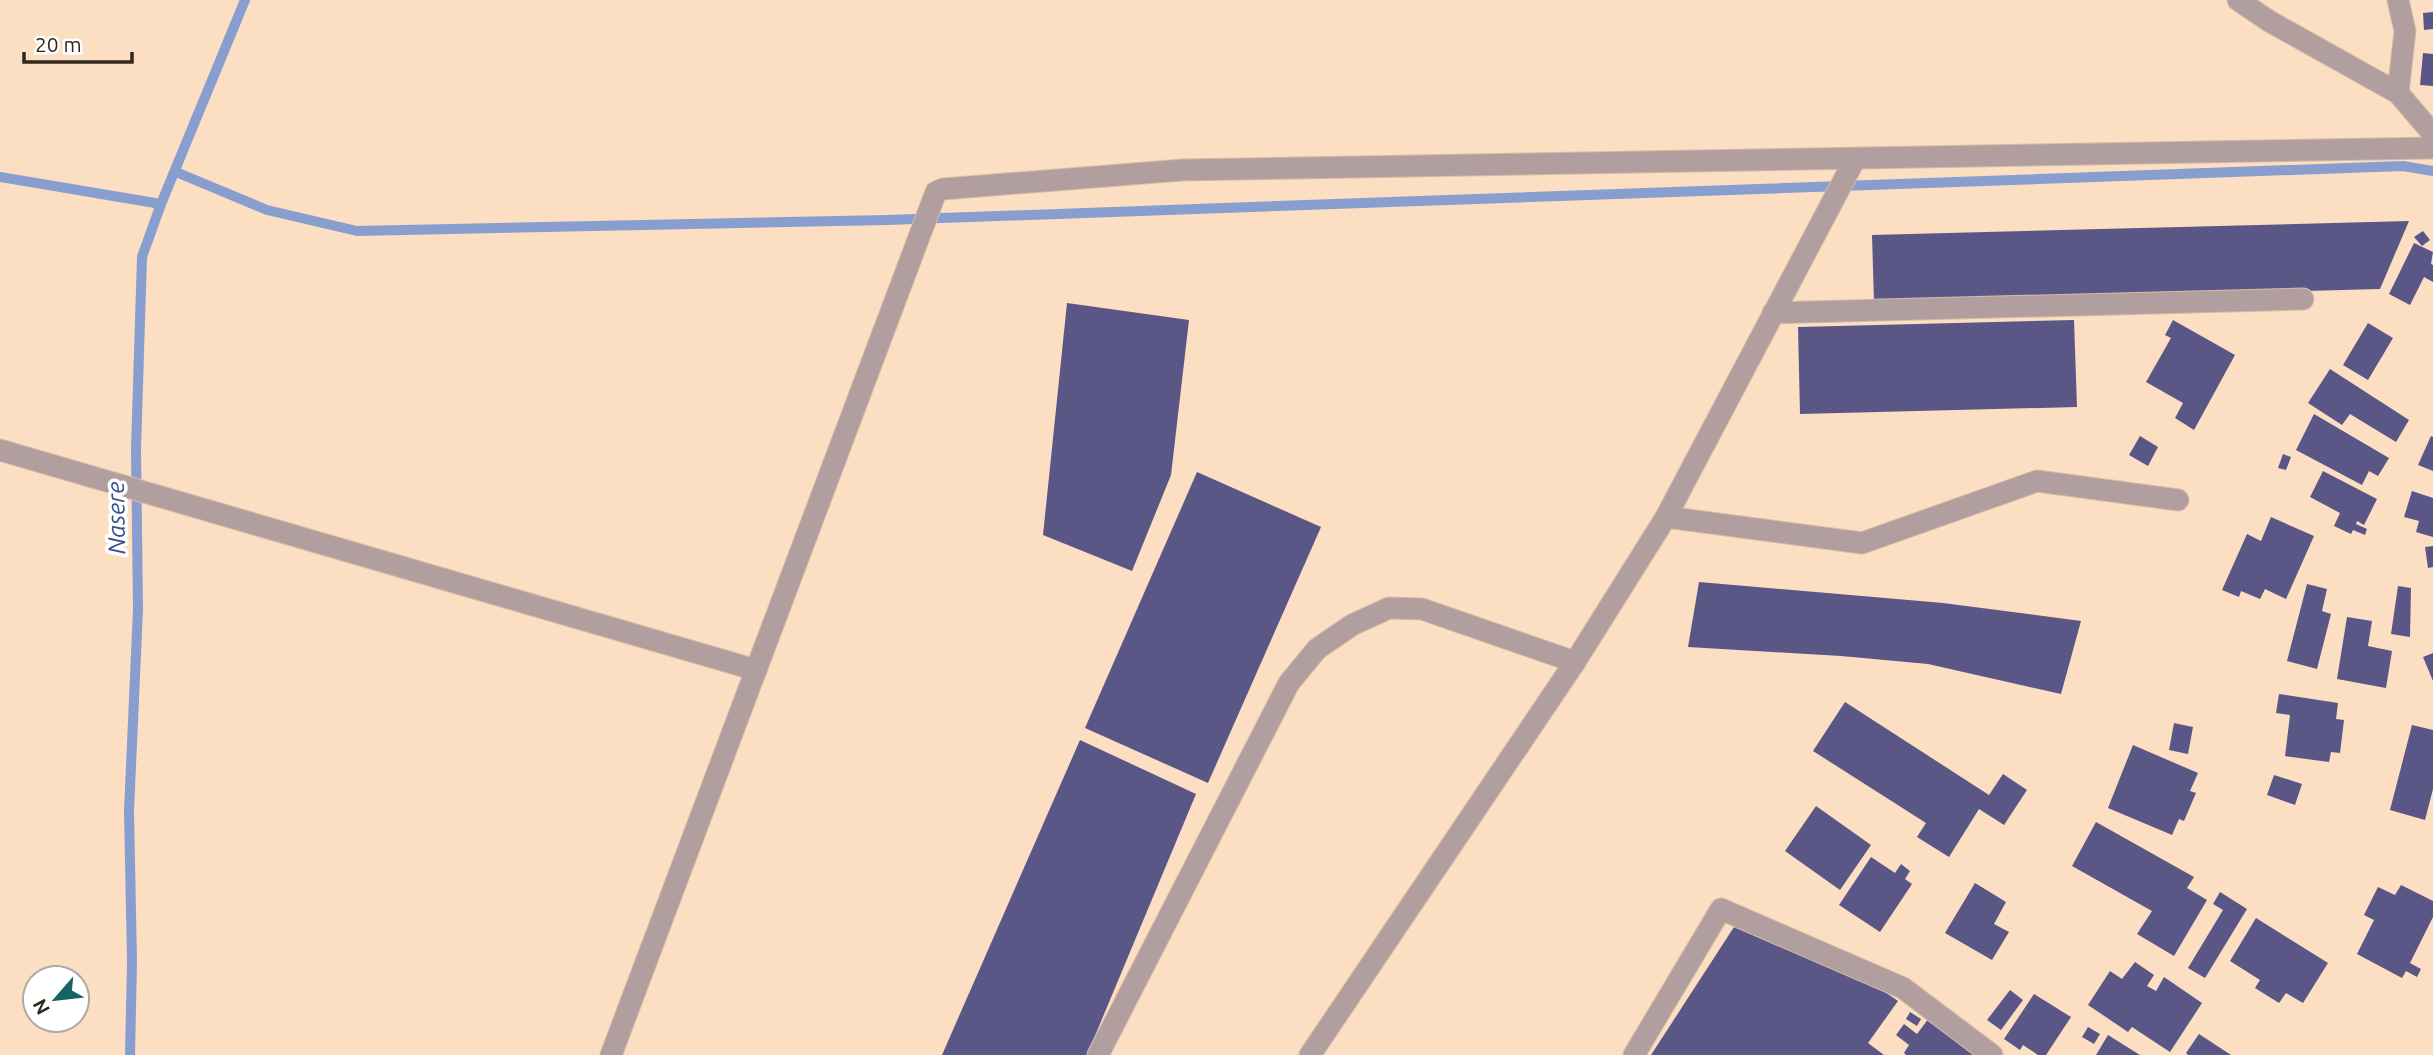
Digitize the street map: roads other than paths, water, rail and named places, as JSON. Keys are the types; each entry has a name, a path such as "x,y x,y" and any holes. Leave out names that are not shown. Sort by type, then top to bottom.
{"street":[{"path":"2238,0 2269,21 2398,93 2433,134"},
{"path":"2398,0 2405,31 2398,93"},
{"path":"611,1055 936,192 943,189 1182,170 2433,148"},
{"path":"1310,1055 1574,662 1667,517 1855,159"},
{"path":"1773,313 2303,299"},
{"path":"0,450 756,670"},
{"path":"1667,517 1862,543 2037,481 2178,500"},
{"path":"1098,1055 1289,683 1317,649 1352,625 1389,608 1422,609 1574,662"},
{"path":"1634,1055 1721,909 1903,989 1992,1055"}],"waterway":[{"name":"Nasere","path":"130,1055 132,962 129,811 138,609 136,449 142,257 245,0"},
{"path":"176,172 267,210 357,231 887,220 2403,166 2433,171"},
{"path":"0,177 161,204"}]}
